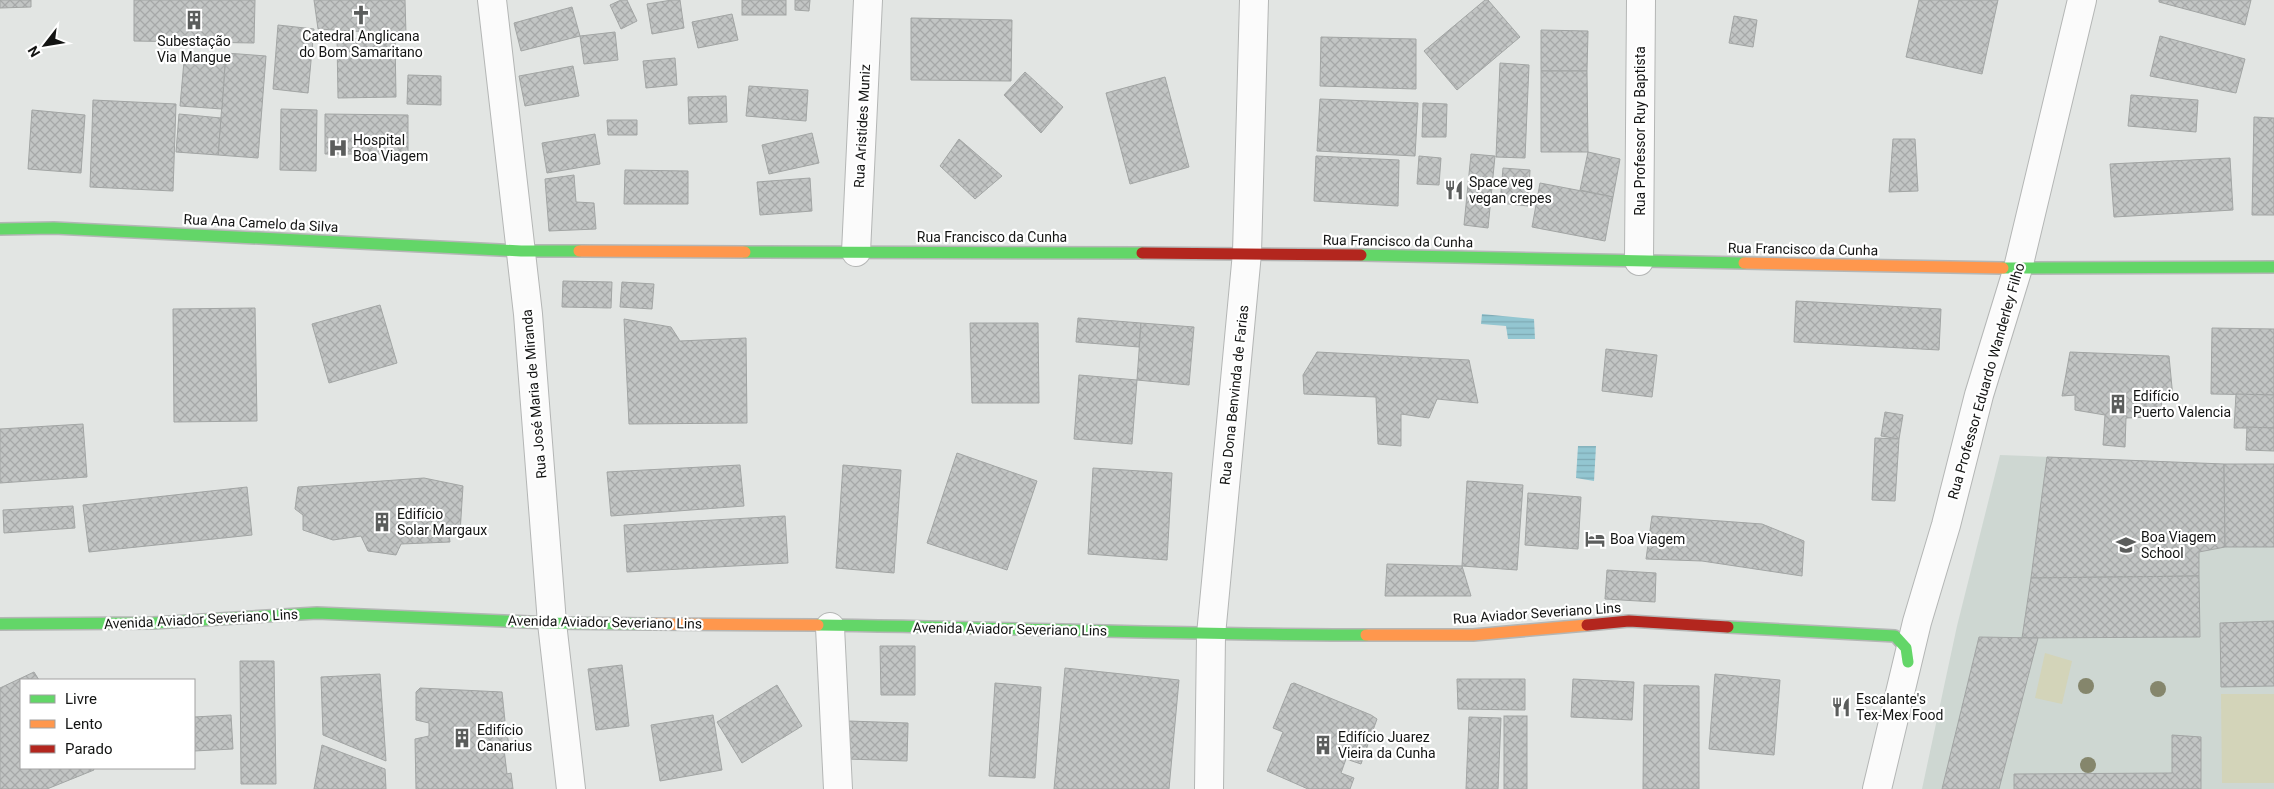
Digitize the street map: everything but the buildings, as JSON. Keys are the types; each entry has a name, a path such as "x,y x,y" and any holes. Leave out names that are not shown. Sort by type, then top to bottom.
{"street":[{"name":"Rua José Maria de Miranda","path":"492,0 521,251 552,623 571,789"},
{"name":"Rua Aristides Muniz","path":"856,252 868,0"},
{"name":"Rua Dona Benvinda de Farias","path":"1210,789 1211,635 1247,253 1254,0"},
{"name":"Rua Professor Ruy Baptista","path":"1639,261 1641,0"},
{"name":"Rua Professor Eduardo Wanderley Filho","path":"1877,789 1908,662 1906,629 1946,526 1979,395 2018,268 2082,0"},
{"name":"Rua Ana Camelo da Silva","path":"0,229 54,228 521,251"},
{"name":"Rua Francisco da Cunha","path":"521,251 1247,253 2018,268 2274,267"},
{"name":"Avenida Aviador Severiano Lins","path":"0,624 153,623 317,613 552,623 830,627 1007,627 1211,635"},
{"name":"Rua Aviador Severiano Lins","path":"1211,635 1474,635 1629,621 1906,629"},
{"path":"830,627 838,789"}],"shaded area":[{"name":"Boa Viagem School","path":"2000,455 2224,464 2274,464 2274,789 1922,789 1957,626"}],"green space":[{"path":"2045,653 2072,661 2062,704 2035,698"},
{"path":"2221,694 2274,694 2274,783 2222,783"}],"water":[{"path":"1482,314 1534,319 1535,339 1508,339 1506,326 1481,324"},
{"path":"1578,446 1596,446 1594,481 1576,478"}],"traffic: fast":[{"path":"0,229 54,228 521,251 579,251"},
{"path":"745,252 1142,253"},
{"path":"1361,255 1744,263"},
{"path":"2003,268 2274,267"},
{"path":"0,624 153,623 317,613 552,623 652,624"},
{"path":"818,625 1366,635"},
{"path":"1728,627 1895,636 1906,648 1908,662"}],"traffic: slow":[{"path":"579,251 745,252"},
{"path":"1744,263 2003,268"},
{"path":"652,624 818,625"},
{"path":"1366,635 1473,635 1587,625"}],"traffic: jam":[{"path":"1142,253 1361,255"},
{"path":"1587,625 1629,621 1728,627"}],"place":[{"name":"Catedral Anglicana do Bom Samaritano","path":"361,15"},
{"name":"Subestação Via Mangue","path":"194,20"},
{"name":"Hospital Boa Viagem","path":"338,148"},
{"name":"Space veg vegan crepes","path":"1454,190"},
{"name":"Edifício Puerto Valencia","path":"2118,404"},
{"name":"Edifício Solar Margaux","path":"382,522"},
{"name":"Boa Viagem","path":"1595,539"},
{"name":"Boa Viagem School","path":"2126,545"},
{"name":"Escalante's Tex-Mex Food","path":"1841,707"},
{"name":"Edifício Canarius","path":"462,738"},
{"name":"Edifício Juarez Vieira da Cunha","path":"1323,745"}]}
